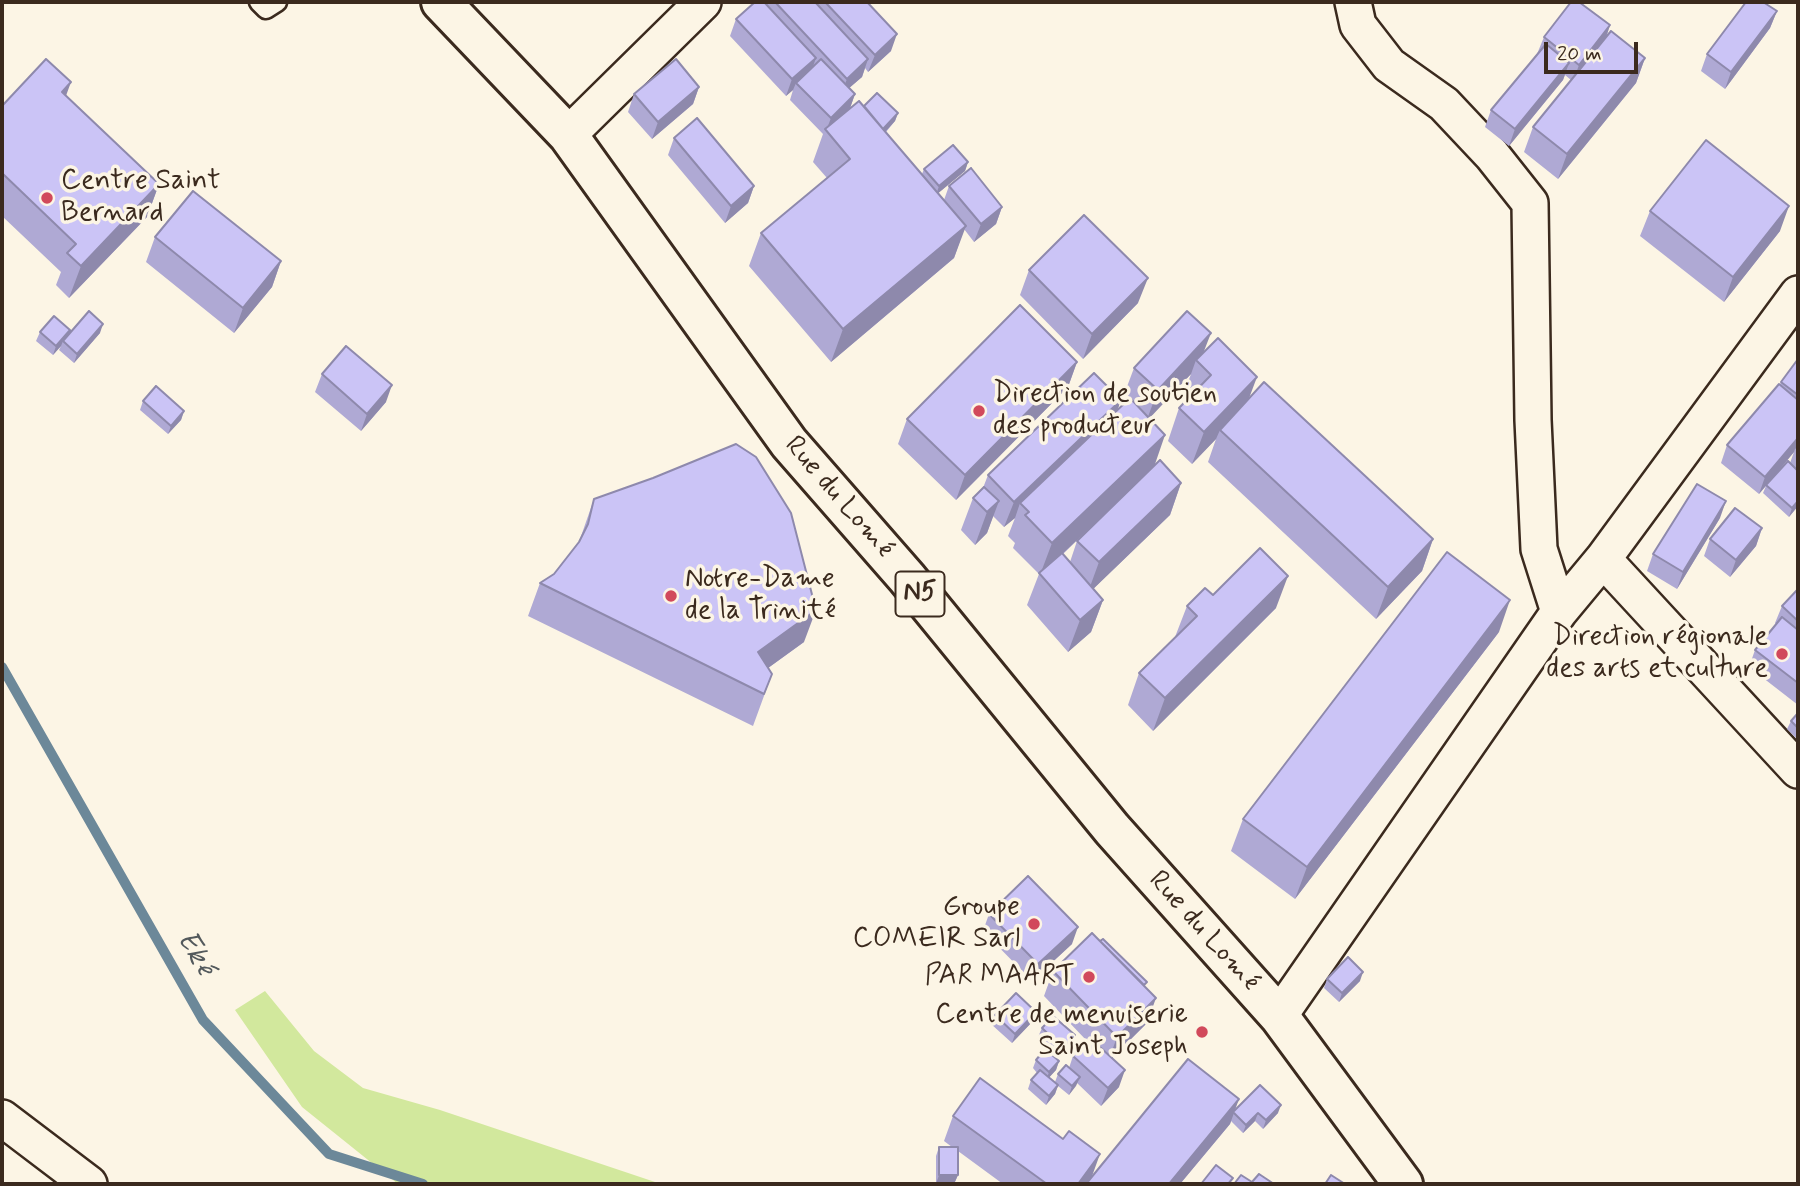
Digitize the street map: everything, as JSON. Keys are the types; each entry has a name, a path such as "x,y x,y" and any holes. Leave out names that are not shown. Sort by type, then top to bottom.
{"main road":[{"name":"Rue du Lomé","path":"441,2 568,135 789,443 915,588 1112,829 1279,1016 1403,1184"}],"street":[{"path":"568,135 703,2"},
{"path":"1353,2 1359,25 1389,65 1444,104 1492,155 1530,204 1533,420 1539,549 1559,612"},
{"path":"1279,1016 1559,612 1603,559 1798,294"},
{"path":"1603,559 1798,770"},
{"path":"2,1118 89,1184"}],"lane":[{"path":"259,2 266,9 277,2"}],"green space":[{"path":"265,991 314,1051 363,1088 440,1110 661,1184 398,1184 302,1107 235,1010"}],"building":[{"path":"755,2 764,2 816,58 792,79 736,19"},
{"path":"775,2 815,2 868,59 847,79"},
{"path":"825,2 867,2 897,34 875,55"},
{"path":"1571,2 1579,2 1610,25 1579,65 1544,37"},
{"path":"1746,2 1763,2 1777,11 1731,72 1707,54"},
{"path":"1611,31 1645,58 1567,154 1533,127"},
{"path":"1546,44 1569,63 1515,129 1491,110"},
{"path":"46,59 71,82 62,92 159,184 81,266 67,253 76,244 2,173 2,106"},
{"path":"676,59 699,87 658,122 634,94"},
{"path":"821,59 855,94 831,118 796,83"},
{"path":"877,93 898,113 883,129 864,106"},
{"path":"859,101 966,226 843,329 761,233 850,159 825,129"},
{"path":"697,118 754,186 731,206 674,138"},
{"path":"1706,140 1789,206 1733,277 1650,211"},
{"path":"953,145 968,162 939,186 924,169"},
{"path":"971,168 1002,207 981,224 949,186"},
{"path":"193,191 281,261 243,308 155,237"},
{"path":"1084,215 1148,278 1092,334 1029,270"},
{"path":"1020,305 1077,362 965,475 907,419"},
{"path":"89,311 103,324 77,354 63,341"},
{"path":"1187,311 1211,333 1158,390 1134,368"},
{"path":"54,316 70,330 56,346 40,332"},
{"path":"1218,338 1257,377 1204,432 1179,408 1211,375 1196,360"},
{"path":"346,346 392,385 367,414 322,374"},
{"path":"1798,359 1798,395 1781,382"},
{"path":"1094,373 1121,400 1014,502 988,475"},
{"path":"1264,382 1433,539 1388,587 1220,430"},
{"path":"1779,384 1798,400 1798,438 1765,477 1727,445"},
{"path":"156,386 184,411 171,426 143,401"},
{"path":"1130,398 1165,435 1052,543 1025,515 1029,512 1020,503"},
{"name":"Notre-Dame de la Trinité","path":"736,444 756,457 791,513 816,610 758,652 772,674 764,694 540,583 554,574 579,542 588,524 594,499"},
{"path":"1160,460 1181,483 1099,562 1077,541"},
{"path":"1788,461 1798,471 1798,501 1792,508 1766,485"},
{"path":"1697,484 1726,501 1683,572 1653,554"},
{"path":"984,487 999,501 987,512 973,498"},
{"path":"1735,508 1762,528 1736,560 1710,539"},
{"path":"1260,548 1288,576 1165,698 1139,673 1197,616 1187,606 1205,588 1213,595"},
{"path":"1447,552 1510,600 1307,867 1243,819"},
{"path":"1062,553 1103,600 1080,620 1039,573"},
{"path":"1798,589 1798,621 1782,606"},
{"path":"1782,617 1798,630 1798,683 1755,650"},
{"path":"1798,713 1798,728 1791,721"},
{"path":"1028,876 1078,927 1038,964 989,914"},
{"path":"1092,933 1156,998 1117,1037 1053,971"},
{"path":"1103,939 1147,982 1144,985 1100,941"},
{"path":"1348,957 1363,972 1342,993 1327,979"},
{"path":"1016,993 1036,1012 1015,1034 995,1015"},
{"path":"1053,1016 1075,1035 1063,1048 1042,1028"},
{"path":"1090,1038 1125,1070 1108,1088 1073,1056"},
{"path":"1045,1049 1059,1061 1049,1072 1036,1060"},
{"path":"1188,1059 1239,1099 1169,1184 1086,1184"},
{"path":"1066,1065 1080,1077 1072,1086 1058,1074"},
{"path":"1040,1070 1058,1085 1049,1096 1031,1080"},
{"path":"980,1078 1063,1139 1069,1131 1100,1154 1078,1184 1047,1184 953,1116"},
{"path":"1260,1085 1281,1105 1266,1120 1258,1113 1246,1125 1233,1112"},
{"path":"939,1147 958,1147 958,1175 939,1175"},
{"path":"1216,1165 1233,1178 1228,1184 1201,1184"},
{"path":"1259,1174 1274,1184 1234,1184 1241,1175 1252,1182"},
{"path":"1331,1175 1345,1184 1325,1184"}],"waterway":[{"name":"Eké","path":"2,667 203,1020 329,1154 423,1184"}],"place":[{"name":"Centre Saint Bernard","path":"47,198"},
{"name":"Direction de soutien des producteur","path":"979,411"},
{"name":"Notre-Dame de la Trinité","path":"671,596"},
{"name":"Direction régionale des arts et culture","path":"1782,654"},
{"name":"Groupe COMEIR Sarl","path":"1034,924"},
{"name":"PAR MAART","path":"1089,977"},
{"name":"Centre de menuiserie Saint Joseph","path":"1202,1032"}]}
